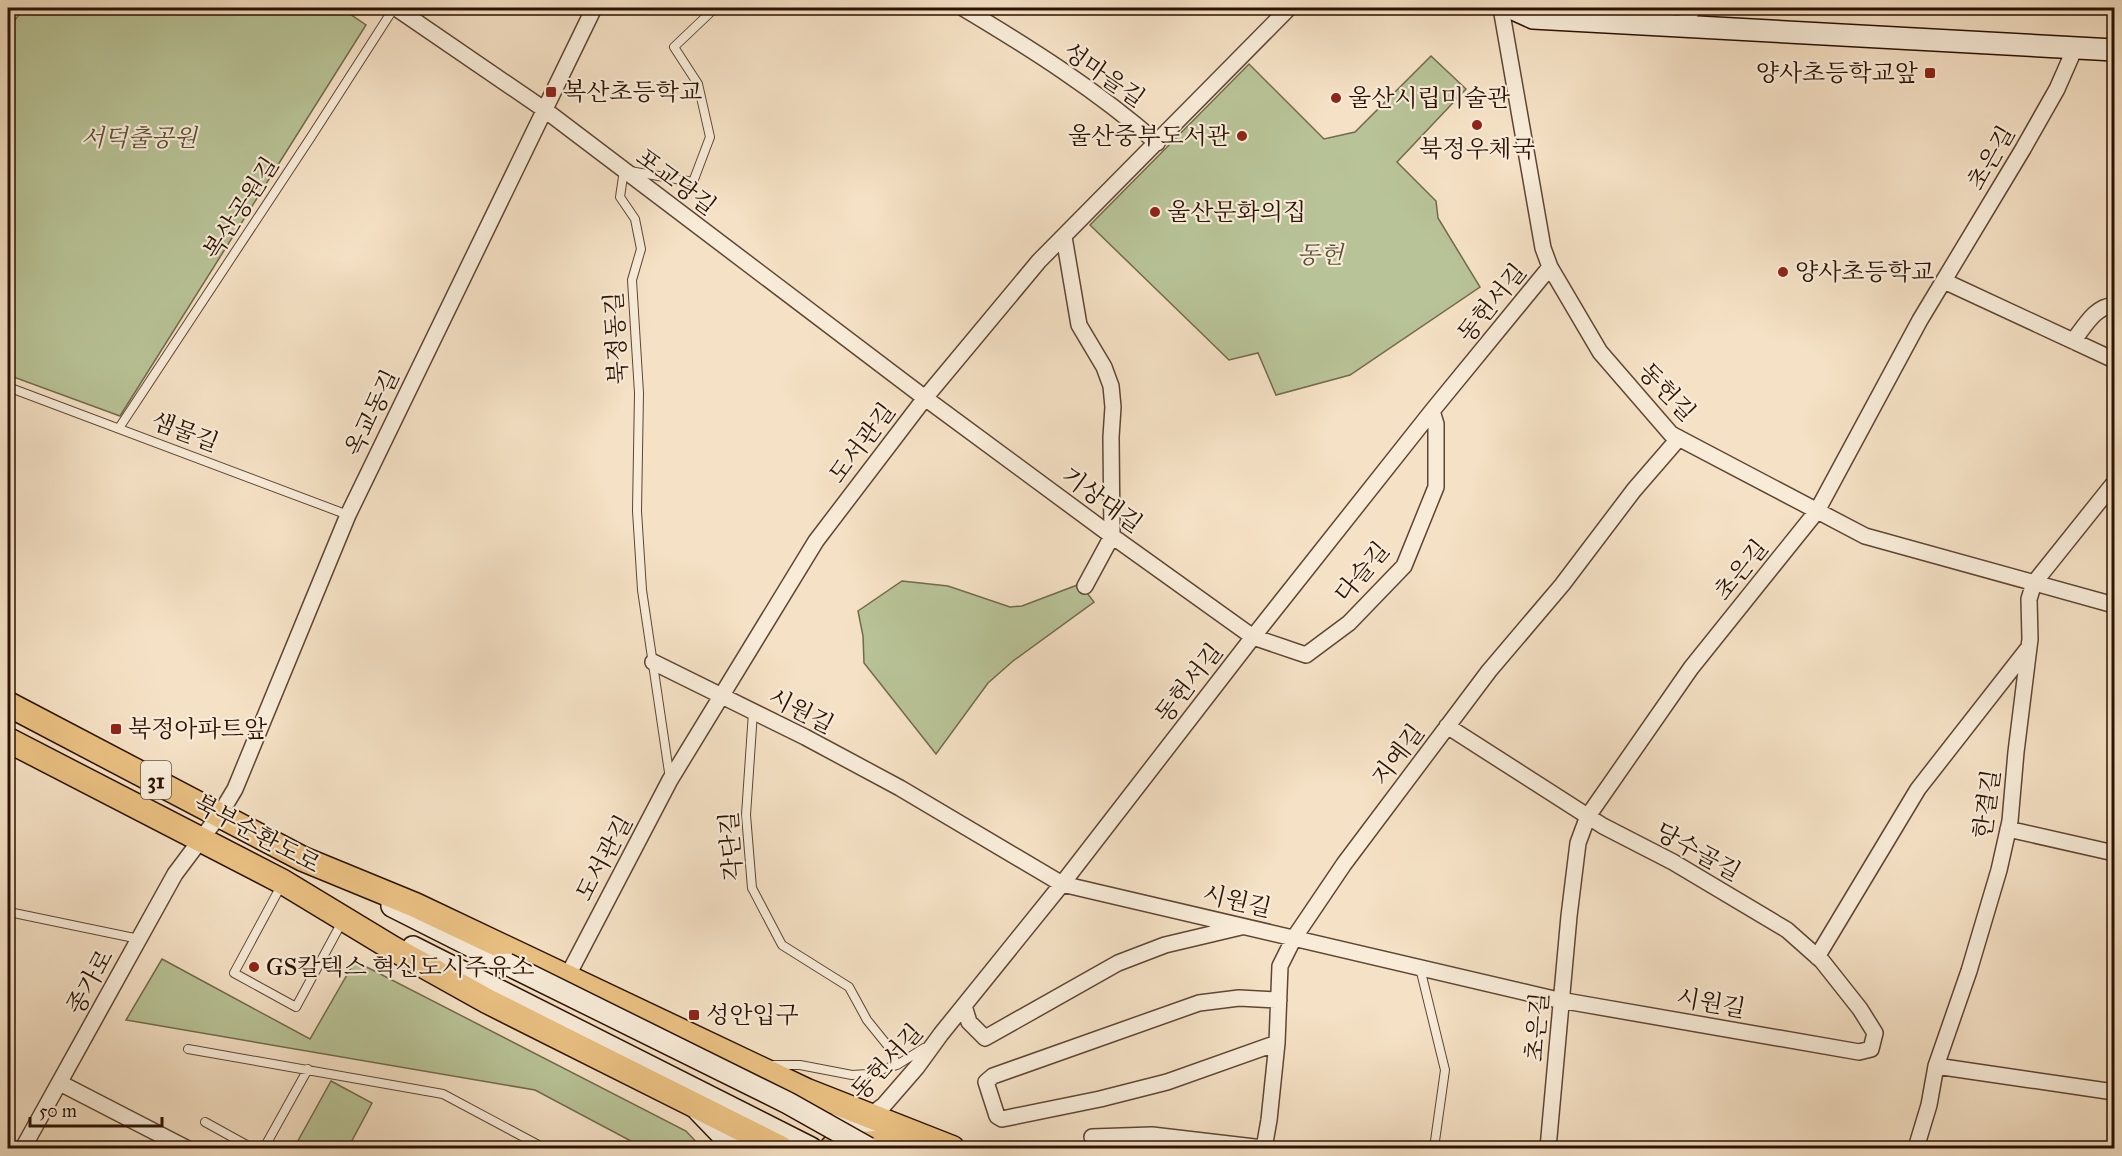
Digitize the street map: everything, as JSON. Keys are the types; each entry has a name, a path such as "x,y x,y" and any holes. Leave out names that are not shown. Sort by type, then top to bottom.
{"main road":[{"path":"1511,8 1533,18 2115,50"},
{"name":"북부순환도로","path":"8,704 438,930 788,1103 868,1149"},
{"name":"북부순환도로","path":"8,740 286,884 811,1149"},
{"path":"303,859 415,905 807,1091 872,1115 901,1142"},
{"path":"286,884 487,1001 780,1149"},
{"path":"807,1091 821,1107 826,1122 827,1135 822,1149"},
{"path":"691,1104 724,1137 732,1149"},
{"path":"822,1149 845,1130 872,1115"},
{"path":"832,1149 872,1142 901,1142 952,1149"}],"street":[{"name":"포교당길","path":"395,8 545,110 925,398"},
{"name":"옥교동길","path":"200,840 235,789 348,515 594,8"},
{"name":"성마을길","path":"963,8 999,29 1120,111 1157,143"},
{"name":"도서관길","path":"567,977 670,780 816,541 925,398 1039,261 1289,8"},
{"name":"동헌길","path":"1501,8 1544,248 1550,267 1600,352 1671,434 1865,536 2115,605"},
{"path":"1681,25 1694,8"},
{"name":"초은길","path":"1548,1149 1569,916 1578,843 1588,816 1691,668 1817,511 1920,320 2057,89 2076,48"},
{"path":"1064,237 1079,325 1104,367 1111,386 1113,407 1112,536 1085,586"},
{"name":"동헌서길","path":"872,1115 917,1067 1062,884 1253,636 1550,267"},
{"path":"1944,281 2115,360"},
{"path":"2073,341 2099,310 2109,305 2115,306"},
{"name":"기상대길","path":"925,398 1112,536 1253,636"},
{"name":"다슬길","path":"1253,636 1306,655 1349,623 1404,566 1436,487 1436,424 1432,411"},
{"name":"지예길","path":"1264,1149 1277,1043 1280,966 1294,938 1344,864 1489,671 1562,585 1634,490 1679,438"},
{"name":"한결길","path":"1916,1149 1929,1105 1936,1066 1969,971 1999,870 2008,829 2030,646 2029,599 2034,583 2115,483"},
{"path":"1817,957 1918,789 2030,646"},
{"name":"시원길","path":"653,662 805,736 900,788 1062,884 1561,1000 1859,1052"},
{"name":"당수골길","path":"1448,726 1603,826 1673,862 1787,930 1817,957 1860,1009 1875,1034 1871,1049 1859,1052"},
{"path":"2008,829 2115,853"},
{"name":"종가로","path":"24,1149 175,874 200,840"},
{"path":"964,1006 969,1022 985,1038 1118,963 1165,945 1244,926"},
{"path":"1277,1043 1167,1082 1100,1099 1002,1119 997,1116 986,1082 993,1076 1198,1003 1239,998 1279,1000"},
{"path":"1936,1066 2115,1092"},
{"path":"60,1083 186,1149"},
{"path":"1092,1137 1152,1135 1264,1149"}],"lane":[{"name":"복산공원길","path":"120,428 395,8"},
{"path":"624,170 693,182 710,136 698,84 674,46 715,8"},
{"name":"북정동길","path":"624,170 620,196 635,219 641,249 632,280 639,393 637,511 642,590 670,780"},
{"name":"샘물길","path":"8,387 348,515"},
{"name":"각단길","path":"753,712 746,815 752,888 782,945 849,987 867,1020 888,1046 897,1065"},
{"path":"286,884 234,973 296,1007 343,919"},
{"path":"8,918 9,912 139,939"},
{"path":"1420,968 1445,1070 1434,1149"},
{"path":"744,1061 759,1064 800,1065 852,1075 867,1074 897,1065 918,1053 941,1034"},
{"path":"188,1048 443,1094 544,1149"},
{"path":"264,1149 308,1070"},
{"path":"205,1122 252,1149"}],"green space":[{"name":"서덕출공원","path":"24,8 341,8 366,25 120,416 8,375 8,29"},
{"name":"동헌","path":"1431,56 1466,89 1397,162 1436,201 1438,218 1480,287 1350,375 1276,395 1258,353 1229,360 1090,225 1249,64 1324,139 1355,132"},
{"path":"902,581 948,586 1010,607 1022,606 1080,584 1094,602 1013,661 988,683 936,754 864,663 863,636 858,611"},
{"path":"162,959 310,1039 355,961 686,1131 702,1148 644,1148 535,1090 126,1020"},
{"path":"331,1081 372,1103 348,1148 294,1148"}],"place":[{"name":"양사초등학교앞","path":"1930,73"},
{"name":"복산초등학교","path":"551,92"},
{"name":"울산시립미술관","path":"1336,98"},
{"name":"북정우체국","path":"1477,125"},
{"name":"울산중부도서관","path":"1242,136"},
{"name":"울산문화의집","path":"1155,212"},
{"name":"양사초등학교","path":"1783,272"},
{"name":"북정아파트앞","path":"116,729"},
{"name":"GS칼텍스 혁신도시주유소","path":"254,967"},
{"name":"성안입구","path":"694,1015"}]}
